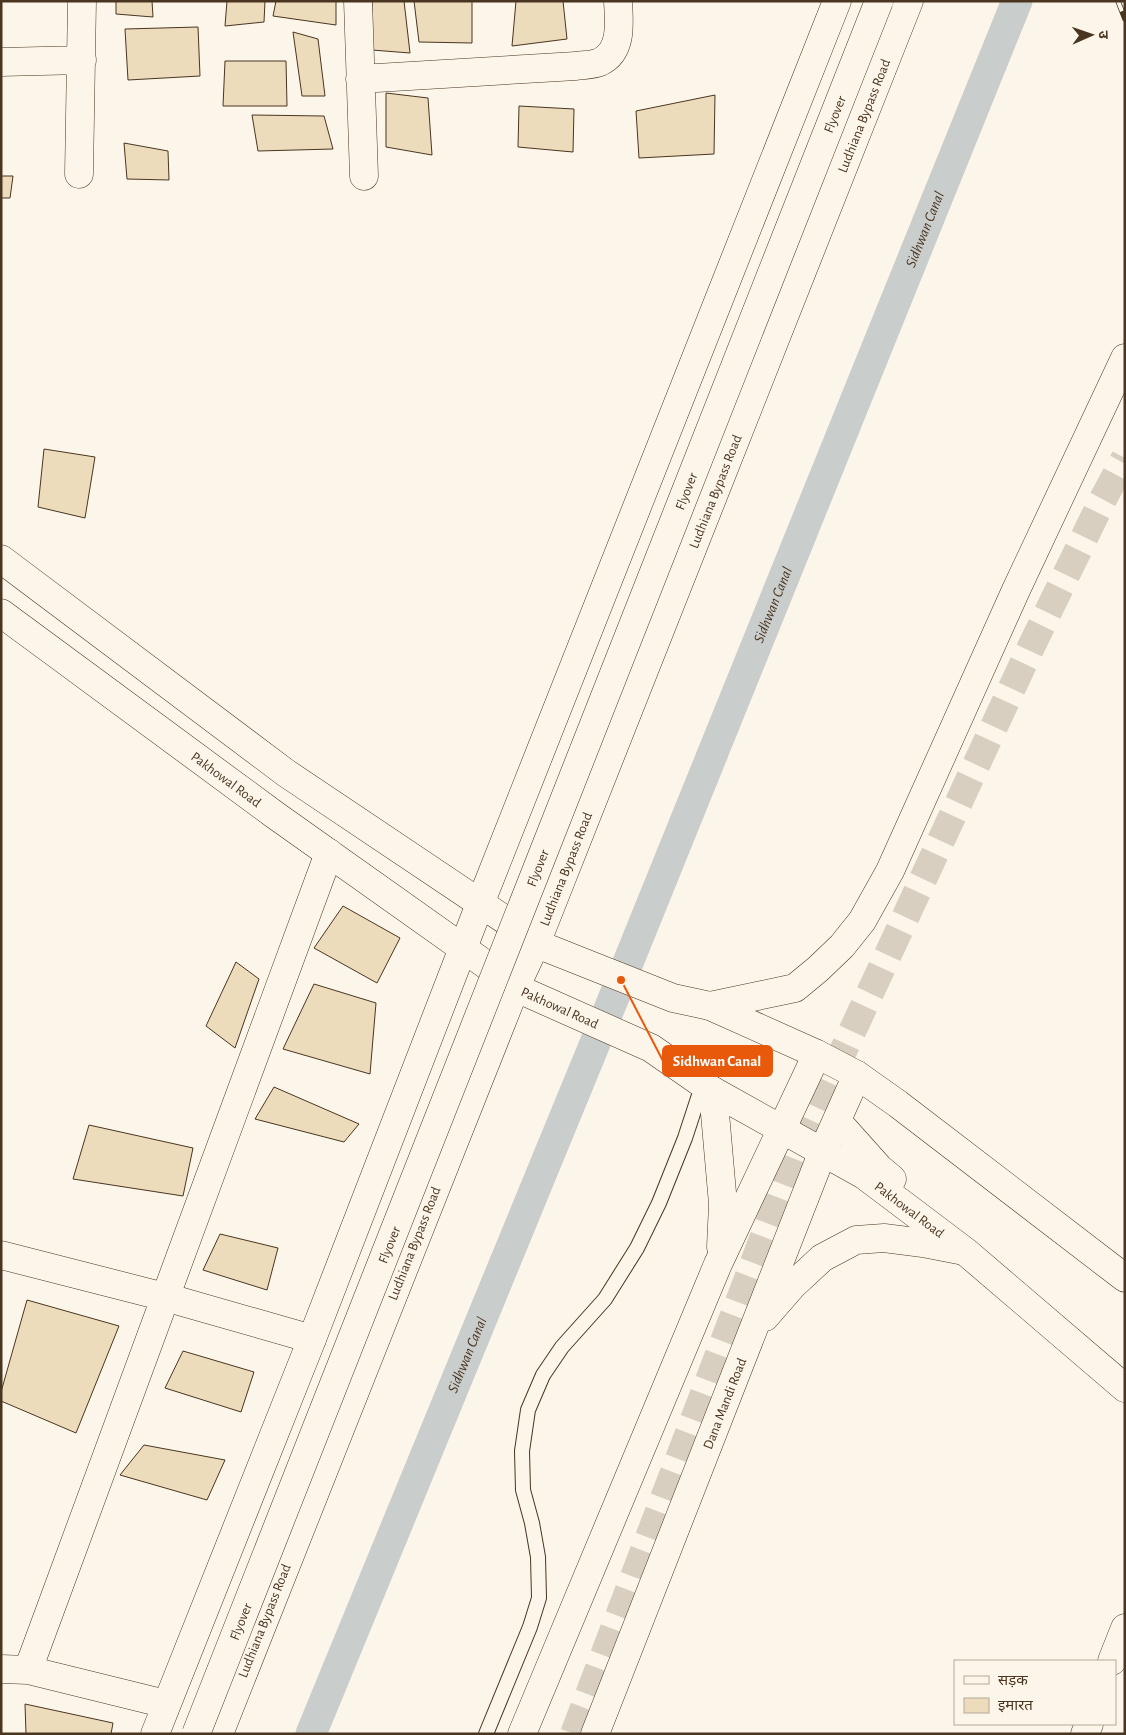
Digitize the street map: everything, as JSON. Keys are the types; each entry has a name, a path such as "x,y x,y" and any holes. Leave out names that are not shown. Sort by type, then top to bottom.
{"main road":[{"path":"79,174 82,1"},
{"path":"358,1 364,176"},
{"path":"360,80 576,66 599,62 610,53 617,42 618,1"},
{"path":"155,1734 312,1338 480,904 838,1"},
{"name":"Flyover","path":"196,1734 879,1"},
{"name":"Ludhiana Bypass Road","path":"219,1734 519,988 542,944 909,1"},
{"path":"1,62 82,60"},
{"path":"710,1006 795,988 842,946 862,921 890,871 1016,590 1125,358"},
{"path":"1,559 286,773 542,944 673,998 710,1006 817,1054 857,1075 906,1110 1125,1278"},
{"name":"Pakhowal Road","path":"1,613 266,809 519,988 651,1048 708,1087 864,1175 966,1252 1125,1388"},
{"path":"166,1704 14,1669 165,1297 329,853"},
{"path":"522,1734 718,1264 817,1054"},
{"name":"Dana Mandi Road","path":"595,1734 823,1151 857,1075"},
{"path":"708,1087 723,1204 718,1264"},
{"path":"837,1121 879,1168 930,1209"},
{"path":"751,1335 792,1286 822,1258 856,1240 884,1238 923,1243 966,1252"},
{"path":"1,1255 165,1297 312,1338"},
{"path":"1112,1660 1125,1628"}],"lane":[{"path":"486,1734 527,1636 539,1598 538,1557 532,1523 523,1490 522,1451 528,1410 543,1375 562,1347 605,1299 637,1248 659,1203 708,1087"}],"building":[{"path":"116,1 152,1 153,17 116,14"},
{"path":"227,1 265,1 264,22 225,26"},
{"path":"276,1 336,1 336,25 273,16"},
{"path":"372,1 404,1 410,53 372,50"},
{"path":"414,1 472,1 472,43 419,42"},
{"path":"516,1 563,1 567,39 512,46"},
{"path":"198,27 200,76 128,80 125,29"},
{"path":"293,32 318,39 325,96 302,96"},
{"path":"225,61 286,61 287,106 223,106"},
{"path":"386,93 428,98 432,155 386,147"},
{"path":"715,95 714,154 639,158 636,111"},
{"path":"519,106 574,109 573,152 518,147"},
{"path":"252,115 324,116 333,149 258,151"},
{"path":"124,143 168,151 169,180 127,179"},
{"path":"1,176 13,176 10,198 1,198"},
{"path":"44,449 95,457 85,518 38,507"},
{"path":"343,906 400,938 377,983 314,948"},
{"path":"236,962 259,979 235,1048 206,1026"},
{"path":"314,984 376,1003 370,1074 283,1049"},
{"path":"274,1087 359,1124 344,1142 255,1119"},
{"path":"89,1125 193,1148 183,1196 73,1179"},
{"path":"220,1234 278,1248 267,1290 203,1270"},
{"path":"27,1300 119,1326 76,1433 1,1401 1,1392"},
{"path":"183,1351 254,1372 241,1412 165,1388"},
{"path":"144,1445 225,1460 207,1500 120,1475"},
{"path":"25,1704 113,1723 111,1734 26,1734"}],"waterway":[{"name":"Sidhwan Canal","path":"311,1734 621,980 1017,1"}],"tunnel":[{"path":"574,1734 797,1150 1031,647 1125,458"}],"railway":[{"path":"1118,1 1125,19"}],"place":[{"name":"Sidhwan Canal","path":"621,980"}]}
